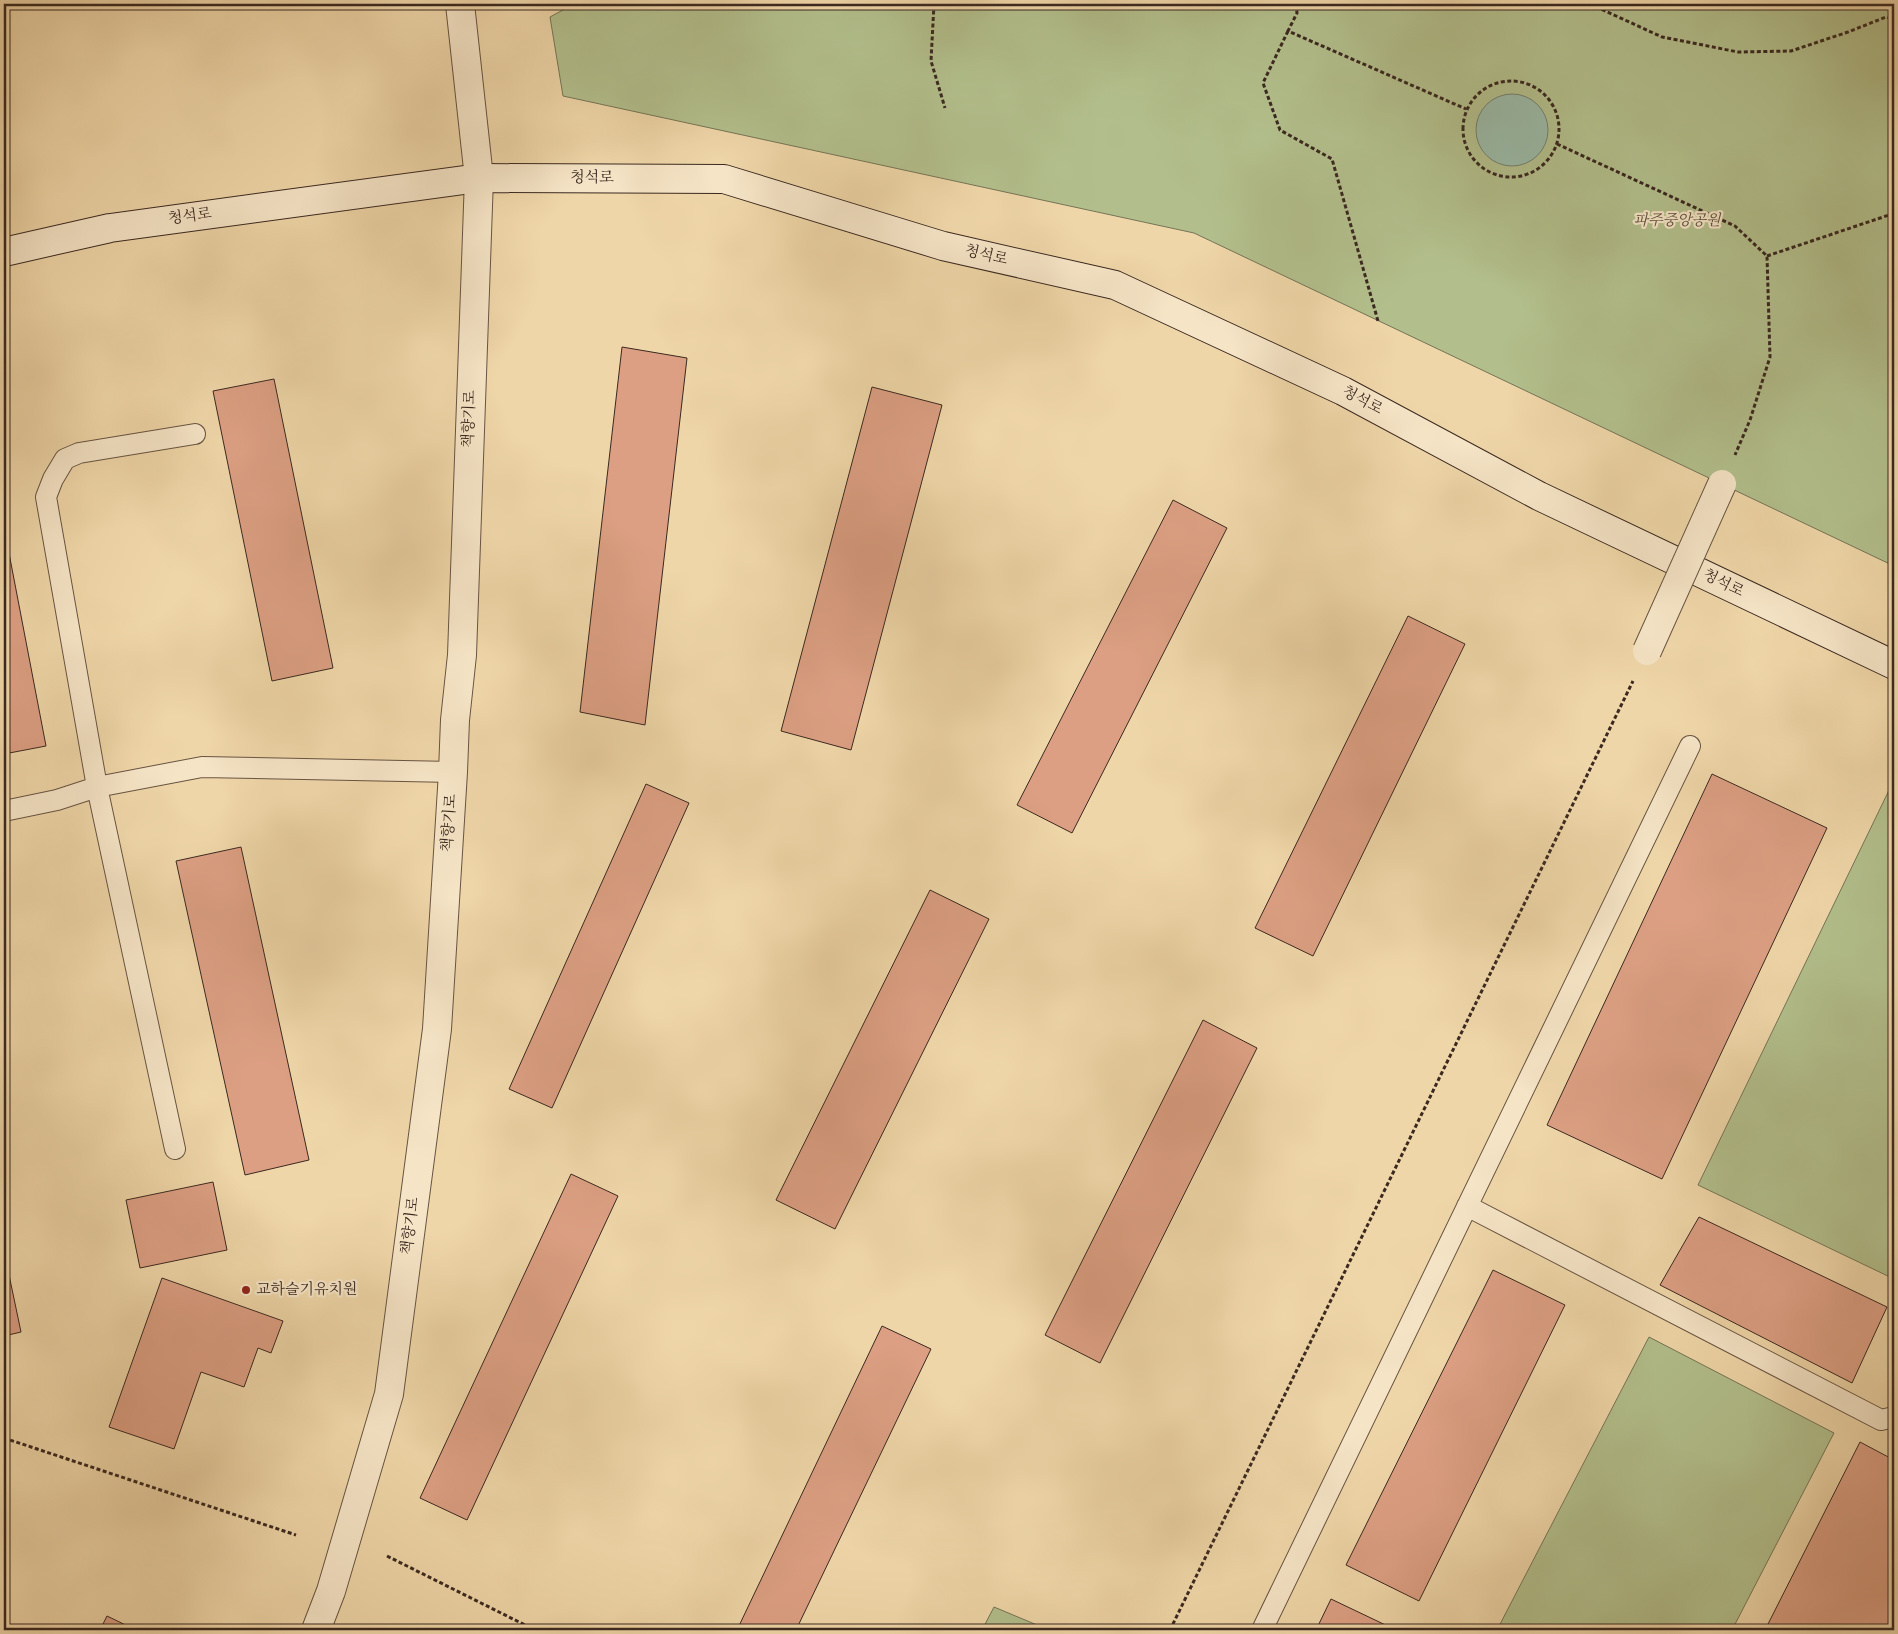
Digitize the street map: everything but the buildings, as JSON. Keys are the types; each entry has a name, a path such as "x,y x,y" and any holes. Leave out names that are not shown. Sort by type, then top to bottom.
{"main road":[{"name":"책향기로","path":"316,1630 331,1590 389,1394 437,1029 454,772 455,720 462,655 478,178 460,4"},
{"name":"청석로","path":"4,252 110,228 478,178 724,178 943,246 1115,286 1344,391 1539,496 1894,666"},
{"path":"1647,651 1722,484"}],"lane":[{"path":"175,1149 98,787 46,497 53,479 65,459 79,453 195,434"},
{"path":"1262,1630 1690,746"},
{"path":"4,811 57,800 98,787 202,768 454,772"},
{"path":"1467,1206 1881,1420 1894,1417"}],"path":[{"path":"934,4 931,61 945,108"},
{"path":"1296,4 1297,13 1263,83 1280,130 1332,160 1378,321"},
{"path":"1590,4 1662,37 1738,52 1790,51 1886,17 1894,19"},
{"path":"1288,31 1466,109"},
{"path":"1514,80 1528,83 1541,90 1552,101 1558,115 1560,130 1557,144 1551,157 1541,167 1528,174 1514,178 1500,176 1487,171 1476,163 1468,151 1462,123 1466,109 1474,97 1485,87 1499,81 1514,80"},
{"path":"1557,144 1735,226 1767,256 1770,357 1750,420 1722,484"},
{"path":"1767,256 1892,214 1894,216"},
{"path":"1170,1630 1647,651"},
{"path":"4,1438 296,1535"},
{"path":"387,1556 536,1630"}],"green space":[{"name":"파주중앙공원","path":"574,4 1894,4 1894,566 1194,233 563,96 550,17"},
{"path":"1892,784 1894,785 1894,1279 1698,1185"},
{"path":"1649,1337 1834,1433 1732,1630 1497,1630"},
{"path":"994,1607 1049,1630 982,1630"}],"shaded area":[{"path":"1519,94 1538,104 1546,116 1548,130 1546,144 1538,156 1526,164 1505,166 1486,156 1478,144 1476,123 1486,104 1498,96"}],"place":[{"name":"교하슬기유치원","path":"246,1290"}]}
